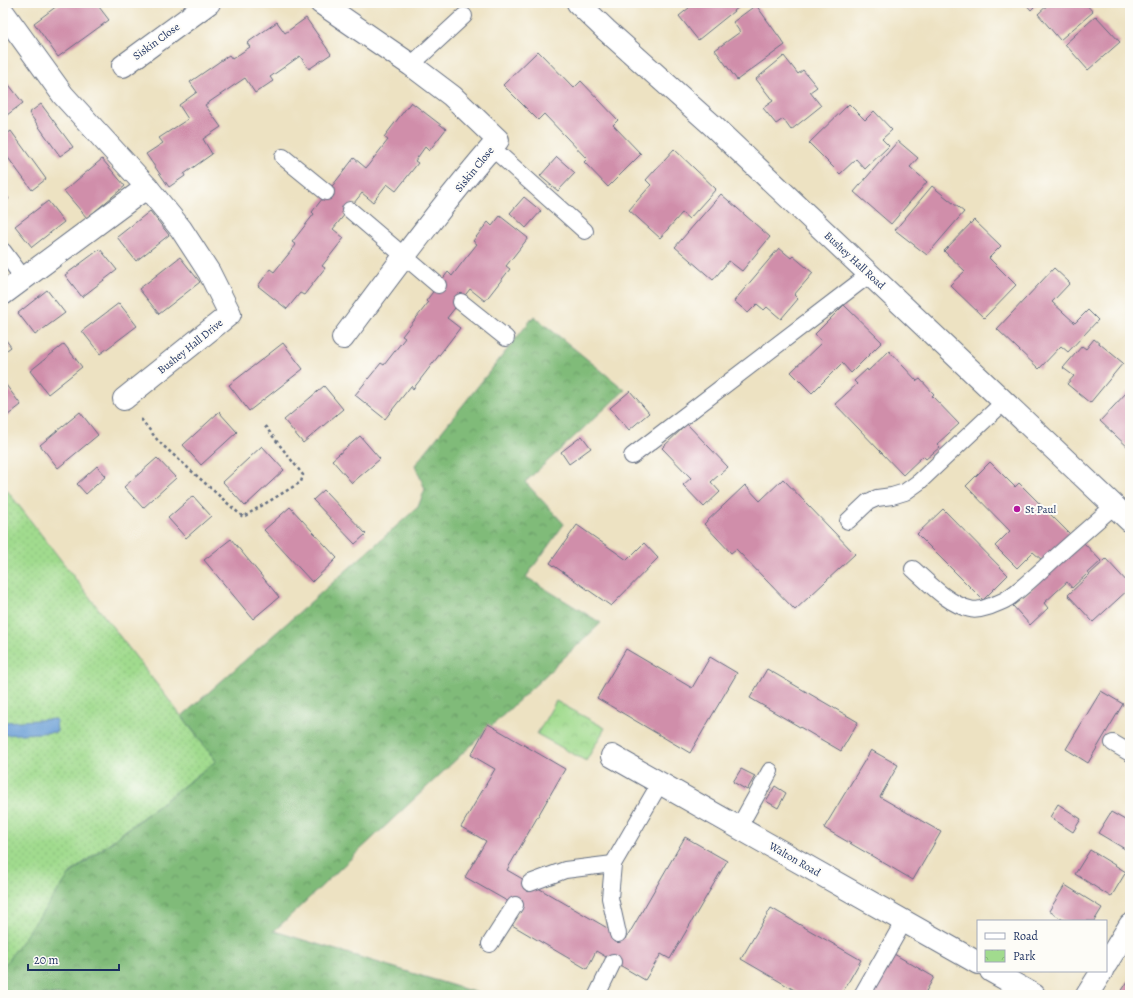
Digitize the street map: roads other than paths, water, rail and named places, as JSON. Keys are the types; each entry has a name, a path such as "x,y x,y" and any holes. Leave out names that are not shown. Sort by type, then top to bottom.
{"street":[{"name":"Siskin Close","path":"123,66 209,3"},
{"name":"Siskin Close","path":"321,3 411,65 452,96 498,140 404,256 343,338"},
{"name":"Bushey Hall Road","path":"578,3 711,124 1126,516"},
{"name":"Bushey Hall Drive","path":"3,12 63,95 147,187 181,229 209,272 230,314 124,399"},
{"path":"3,294 147,187"},
{"name":"Walton Road","path":"612,756 977,962"},
{"path":"1107,962 1130,925"},
{"path":"993,972 1034,995"},
{"path":"1087,995 1101,972"}],"lane":[{"path":"411,65 464,16"},
{"path":"491,147 585,231"},
{"path":"283,157 326,192"},
{"path":"350,210 438,284"},
{"path":"3,251 24,278"},
{"path":"632,456 870,274"},
{"path":"460,302 506,338"},
{"path":"848,521 868,502 877,498 905,492 919,482 1004,402"},
{"path":"913,569 956,604 970,610 982,609 1005,600 1023,586 1126,516"},
{"path":"1112,743 1130,753"},
{"path":"738,827 770,771"},
{"path":"618,934 610,898 613,864 660,783"},
{"path":"530,883 565,870 613,864"},
{"path":"490,944 514,905"},
{"path":"862,995 904,921"},
{"path":"597,995 614,962"}],"water":[{"path":"56,719 57,732 3,735 3,722"}],"place":[{"name":"St Paul","path":"1017,509"}]}
